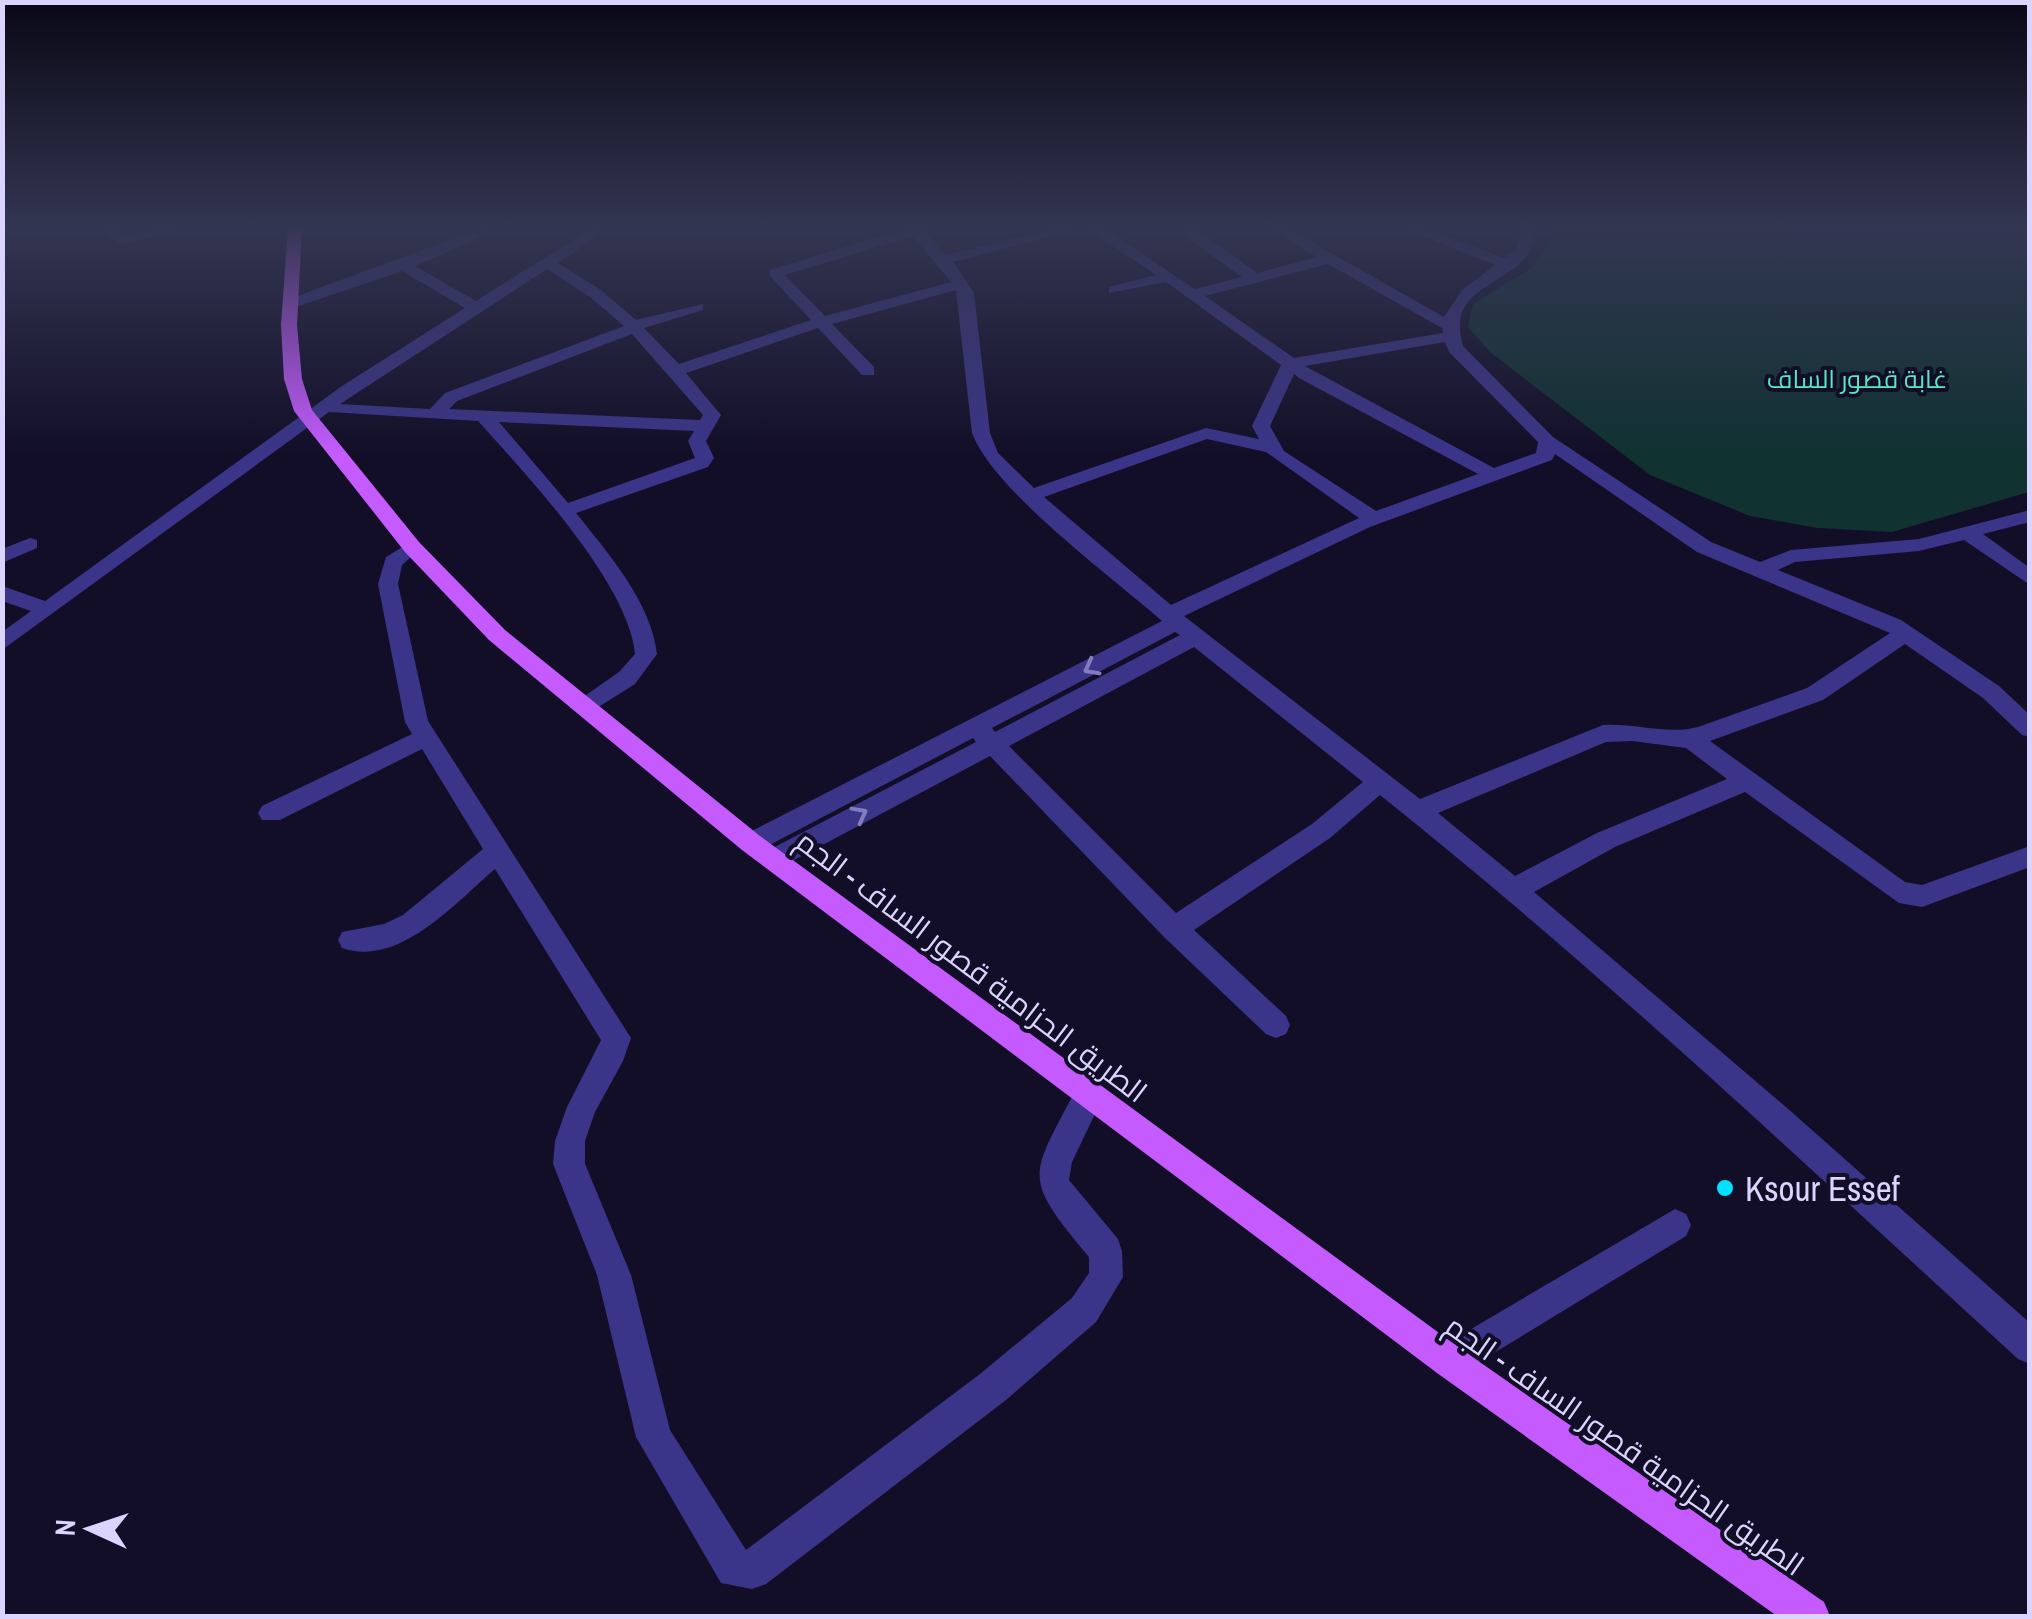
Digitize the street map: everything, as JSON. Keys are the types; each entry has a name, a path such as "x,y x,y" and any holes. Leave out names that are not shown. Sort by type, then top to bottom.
{"main road":[{"name":"الطريق الحزامية قصور الساف - الجم","path":"290,304 293,379 412,547 496,635 762,851 1449,1362 1810,1616"}],"street":[{"path":"469,304 478,309"},
{"path":"2,643 318,412 486,304"},
{"path":"564,511 701,463 705,458 696,446 702,426 712,415 633,327 604,304"},
{"path":"804,304 868,370"},
{"path":"675,371 820,322 889,304"},
{"path":"965,304 984,442 995,462 1181,624 1420,810 1775,1117 2030,1347"},
{"path":"1206,304 1290,364 1495,476"},
{"path":"1404,304 1450,331"},
{"path":"1459,304 1450,331 1455,348 1547,441 1669,527 1758,571 1870,614 1904,634 1991,692 2030,730"},
{"path":"435,414 451,397 633,327 697,307"},
{"path":"1290,364 1450,331"},
{"path":"1270,447 1261,426 1290,364"},
{"path":"318,412 702,426"},
{"path":"483,416 524,458 609,567 648,648 638,669 581,707"},
{"path":"1030,496 1206,433 1270,447 1374,519"},
{"path":"762,851 985,736 1374,519 1545,456 1547,441"},
{"path":"1758,571 1807,553 1919,544 2030,516"},
{"path":"1968,532 2030,578"},
{"path":"2,556 30,544"},
{"path":"412,547 394,560 388,584 417,722 616,1038 607,1065 582,1107 570,1141 569,1164 614,1275 654,1437 729,1564 740,1571 752,1570 992,1387 1084,1310 1106,1277 1106,1251 1060,1197 1053,1180 1057,1160 1088,1094"},
{"path":"2,593 47,610"},
{"path":"1420,810 1603,734 1632,732 1667,740 1690,739 1815,694 1904,634"},
{"path":"985,736 1276,1026"},
{"path":"271,813 426,737"},
{"path":"1690,739 1899,892 1922,896 2030,856"},
{"path":"1174,928 1321,831 1381,780"},
{"path":"1513,890 1606,840 1748,781"},
{"path":"352,940 388,935 413,922 498,852"},
{"path":"1449,1362 1675,1225"}],"green space":[{"name":"غابة قصور الساف","path":"1473,304 2029,304 2029,492 1892,532 1818,528 1750,516 1650,475 1490,352 1468,327"}],"place":[{"name":"Ksour Essef","path":"1725,1188"}]}
